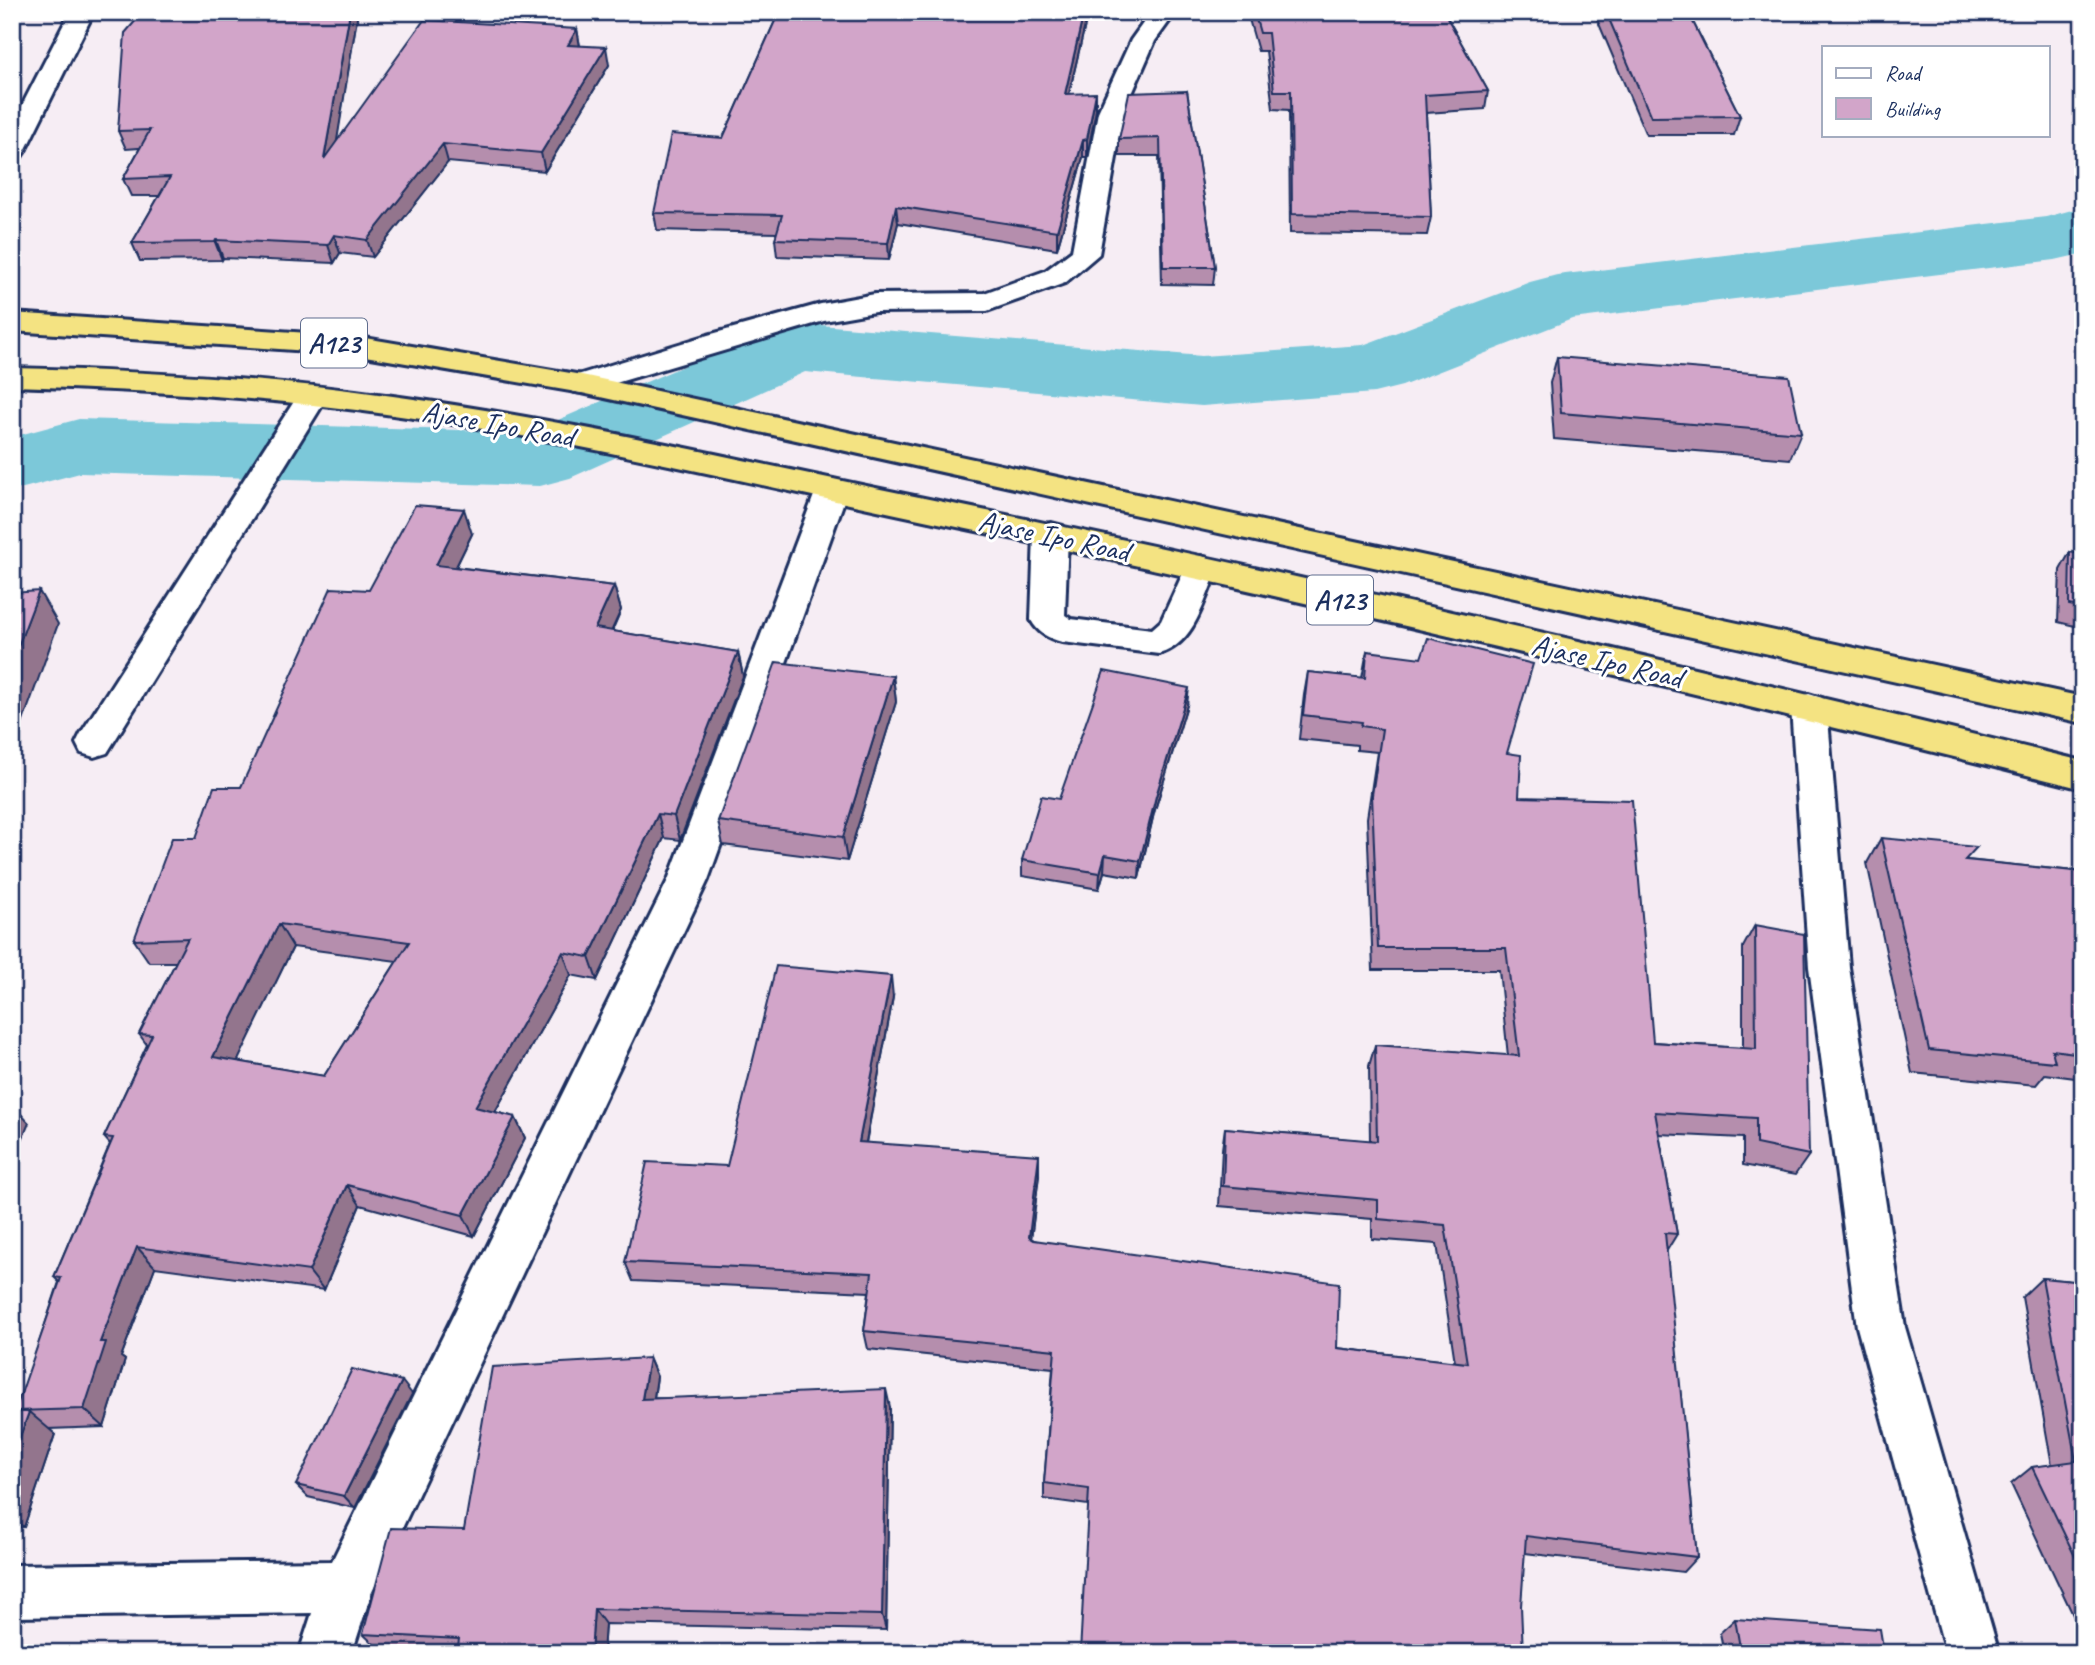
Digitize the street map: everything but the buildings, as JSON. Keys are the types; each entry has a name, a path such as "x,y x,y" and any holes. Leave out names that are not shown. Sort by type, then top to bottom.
{"highway":[{"name":"Ajase Ipo Road","path":"12,322 353,345 582,384 2083,710"},
{"name":"Ajase Ipo Road","path":"12,377 147,380 307,404 439,412 593,440 1051,534 1809,707 2083,775"}],"street":[{"path":"12,151 82,12"},
{"path":"582,384 719,341 821,313 875,303 988,302 1055,277 1085,254 1111,112 1143,40 1164,12"},
{"path":"94,743 307,404"},
{"path":"325,1653 347,1587 688,880 832,490"},
{"path":"1051,534 1048,620 1062,630 1159,642 1175,628 1201,568"},
{"path":"1809,707 1829,967 1881,1327 1973,1653"},
{"path":"12,1591 347,1587"}],"waterway":[{"path":"12,464 79,446 540,459 795,347 1202,381 1374,369 1557,298 2055,238 2083,229"}]}
